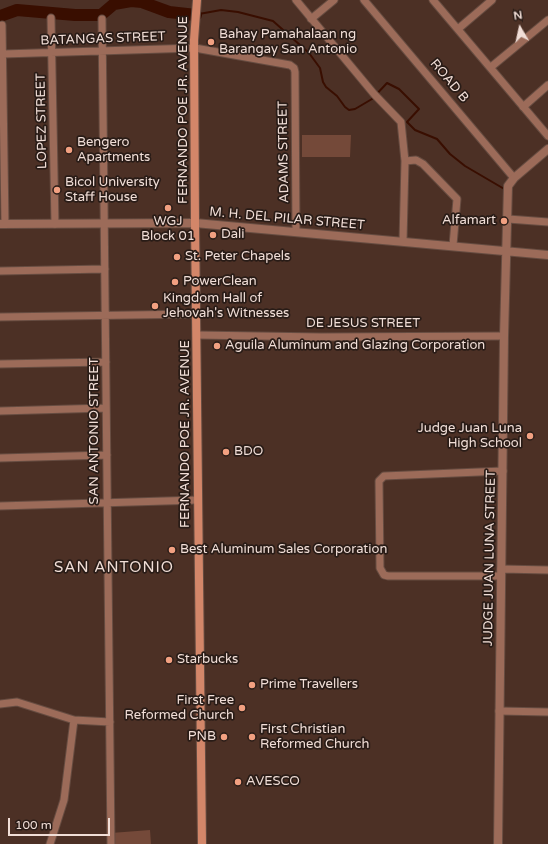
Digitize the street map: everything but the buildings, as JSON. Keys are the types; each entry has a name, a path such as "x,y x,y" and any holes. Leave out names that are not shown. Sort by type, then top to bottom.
{"main road":[{"name":"FERNANDO POE JR. AVENUE","path":"197,0 195,48 195,223 202,844"}],"street":[{"path":"296,0 375,95 401,122 405,161 403,241"},
{"path":"311,18 334,0"},
{"name":"ROAD B","path":"364,0 514,178"},
{"path":"433,0 548,136"},
{"path":"458,29 492,0"},
{"name":"LOPEZ STREET","path":"51,18 53,52 55,224"},
{"name":"SAN ANTONIO STREET","path":"102,18 111,844"},
{"path":"491,67 548,20"},
{"path":"2,25 3,224"},
{"name":"BATANGAS STREET","path":"3,54 195,48 286,63 294,68 295,72"},
{"name":"ADAMS STREET","path":"295,72 296,231"},
{"path":"523,107 548,85"},
{"path":"514,178 548,149"},
{"path":"405,161 416,160 423,164 457,199 453,245"},
{"name":"JUDGE JUAN LUNA STREET","path":"498,844 504,336 508,251 508,186 514,178"},
{"path":"508,219 548,222"},
{"name":"M. H. DEL PILAR STREET","path":"3,224 195,223 453,245 548,255"},
{"path":"0,271 105,269"},
{"path":"0,317 197,314"},
{"name":"DE JESUS STREET","path":"197,335 321,337 504,336"},
{"path":"0,364 106,362"},
{"path":"0,411 106,408"},
{"path":"0,458 107,455"},
{"path":"503,471 381,478 379,481 381,572 388,576 501,573 548,570"},
{"path":"0,506 107,501 198,500"},
{"path":"0,704 17,702 31,705 74,720 110,722"},
{"path":"499,711 548,712"},
{"path":"50,844 64,800 74,720"}],"shaded area":[{"path":"302,135 351,135 350,157 302,157"},
{"path":"150,830 151,844 111,844 111,833"}],"waterway":[{"path":"0,16 17,10 75,15 101,15 114,4 131,1 142,2 169,12 196,15"},
{"path":"199,14 221,10 238,12 273,21 309,53 320,68 323,82 326,87 337,96 349,110 355,109 372,99 387,83 399,89 419,109 407,122 415,130 437,139 450,154 465,166 506,190"}],"place":[{"name":"Bahay Pamahalaan ng Barangay San Antonio","path":"211,42"},
{"name":"Bengero Apartments","path":"69,150"},
{"name":"Bicol University Staff House","path":"57,190"},
{"name":"WGJ Block 01","path":"168,208"},
{"name":"Alfamart","path":"504,221"},
{"name":"Dali","path":"213,235"},
{"name":"St. Peter Chapels","path":"177,257"},
{"name":"PowerClean","path":"175,282"},
{"name":"Kingdom Hall of Jehovah's Witnesses","path":"155,306"},
{"name":"Aguila Aluminum and Glazing Corporation","path":"217,346"},
{"name":"Judge Juan Luna High School","path":"530,436"},
{"name":"BDO","path":"226,452"},
{"name":"Best Aluminum Sales Corporation","path":"172,550"},
{"name":"Starbucks","path":"169,660"},
{"name":"Prime Travellers","path":"252,685"},
{"name":"First Free Reformed Church","path":"242,708"},
{"name":"PNB","path":"224,737"},
{"name":"First Christian Reformed Church","path":"252,737"},
{"name":"AVESCO","path":"238,782"}],"district":[{"name":"SAN ANTONIO","path":"114,568"}]}
